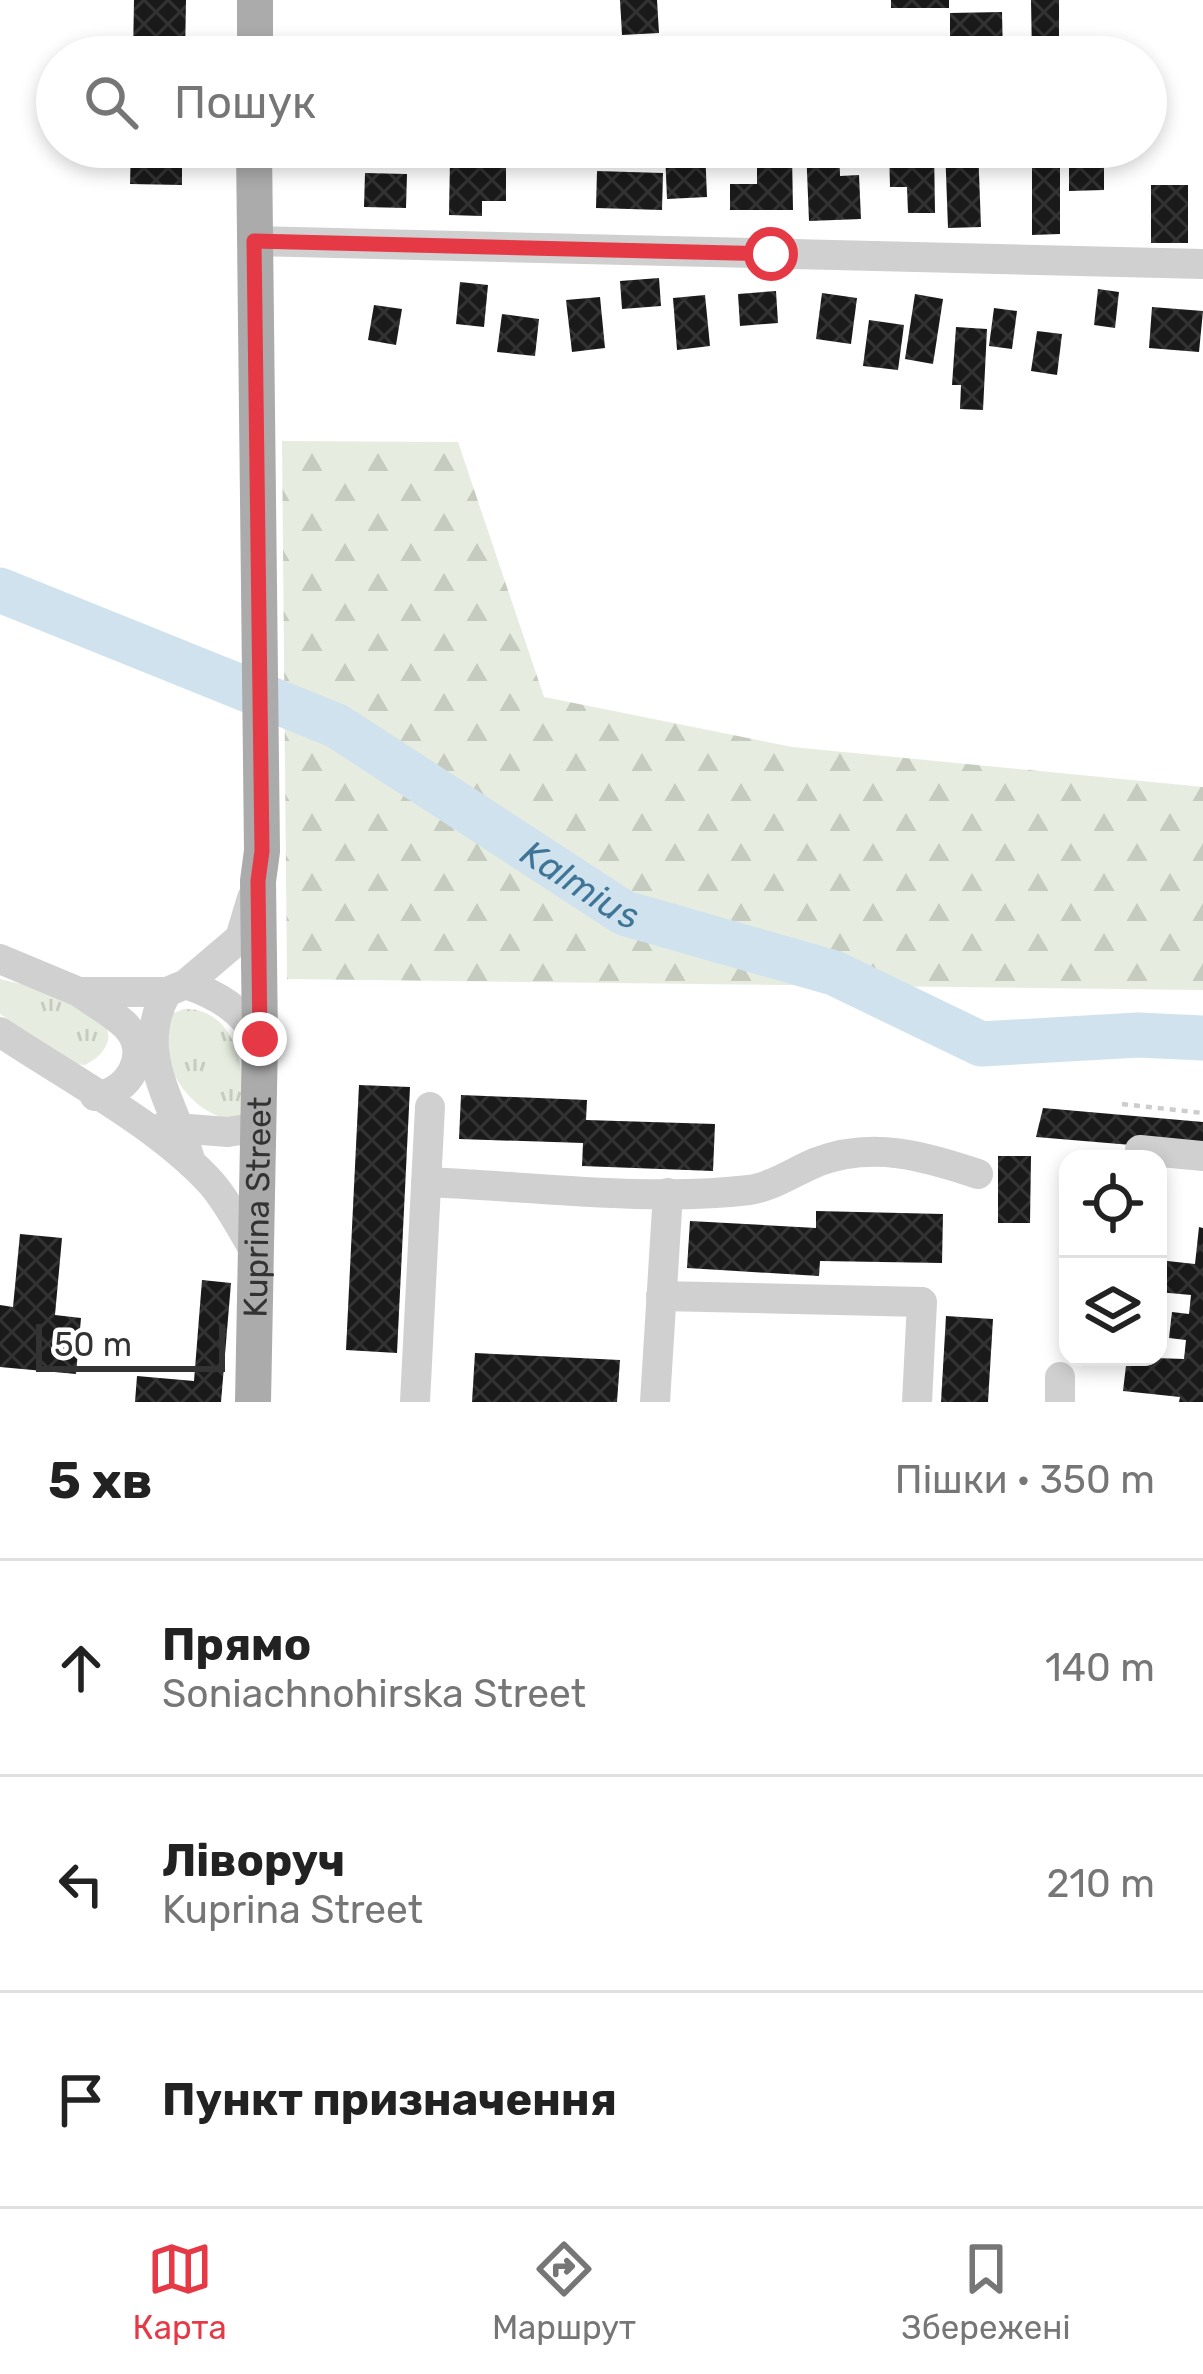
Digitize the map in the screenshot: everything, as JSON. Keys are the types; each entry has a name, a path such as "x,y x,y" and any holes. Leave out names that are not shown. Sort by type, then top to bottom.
{"main road":[{"path":"255,0 255,36"},
{"name":"Kuprina Street","path":"253,1402 260,1039 254,168"}],"street":[{"path":"254,241 1203,264"},
{"path":"191,1163 153,1051 156,1012 177,988 240,938 260,866"},
{"path":"0,959 79,992 132,1033 136,1053 123,1088 95,1096"},
{"path":"79,992 177,988 230,1004 260,1039"},
{"path":"0,1032 191,1163 214,1187 257,1256"},
{"path":"415,1402 430,1107"},
{"path":"141,1125 228,1132 259,1127"},
{"path":"426,1181 668,1193 754,1190 822,1160 868,1150 917,1154 978,1174"},
{"path":"1167,1153 1203,1156"},
{"path":"655,1402 668,1193"},
{"path":"661,1296 922,1302 917,1402"}],"path":[{"path":"1122,1104 1203,1113"}],"green space":[{"path":"282,441 458,442 544,697 792,747 1203,787 1203,990 287,979"},
{"path":"0,979 53,991 93,1009 108,1034 103,1050 85,1065 74,1064 0,1014"},
{"path":"184,1009 202,1012 228,1032 243,1084 240,1119 207,1111 174,1075 166,1016"}],"building":[{"path":"134,0 186,0 185,36 133,36"},
{"path":"620,0 657,0 659,33 622,35"},
{"path":"891,0 949,0 949,8 891,8"},
{"path":"1031,0 1059,0 1059,36 1032,36"},
{"path":"1002,12 1003,36 950,36 950,13"},
{"path":"130,168 182,168 182,185 130,184"},
{"path":"450,168 506,168 506,201 482,201 482,216 449,215"},
{"path":"666,168 706,168 707,197 667,199"},
{"path":"757,168 792,168 793,210 730,210 730,184 757,184"},
{"path":"807,168 840,168 840,176 859,175 861,219 809,221"},
{"path":"890,168 934,168 935,213 908,213 907,187 890,187"},
{"path":"946,168 979,168 981,227 948,228"},
{"path":"1032,168 1060,168 1060,234 1032,235"},
{"path":"1069,168 1104,168 1104,190 1069,191"},
{"path":"597,171 663,173 662,210 596,208"},
{"path":"365,173 407,174 406,208 364,207"},
{"path":"1151,185 1188,185 1188,243 1151,243"},
{"path":"659,278 661,306 622,309 620,281"},
{"path":"460,282 488,285 484,327 456,324"},
{"path":"1098,289 1119,292 1115,328 1094,325"},
{"path":"776,291 778,323 740,326 738,294"},
{"path":"822,293 857,298 851,344 816,339"},
{"path":"915,294 943,299 933,364 905,359"},
{"path":"705,295 710,346 677,350 673,298"},
{"path":"600,297 605,348 572,352 566,300"},
{"path":"374,305 402,309 396,345 368,340"},
{"path":"1152,307 1203,311 1199,352 1149,348"},
{"path":"994,308 1017,311 1012,349 989,346"},
{"path":"502,314 539,319 535,356 497,352"},
{"path":"869,320 904,325 898,370 863,366"},
{"path":"956,327 987,329 983,410 960,409 961,385 952,385"},
{"path":"1037,331 1062,334 1057,375 1031,371"},
{"path":"359,1085 410,1087 397,1353 346,1350"},
{"path":"461,1095 587,1100 586,1120 715,1124 713,1171 582,1166 583,1143 459,1139"},
{"path":"1043,1108 1203,1122 1203,1151 1036,1137"},
{"path":"998,1156 1031,1156 1030,1223 998,1223"},
{"path":"816,1211 943,1214 942,1263 820,1261 819,1276 687,1268 690,1221 816,1228"},
{"path":"1199,1227 1203,1228 1203,1402 1123,1391 1126,1366 1167,1366 1167,1358 1184,1359 1186,1340 1169,1338 1172,1312 1189,1314 1191,1295 1167,1293 1167,1261 1195,1264"},
{"path":"20,1234 62,1238 55,1315 81,1318 76,1374 0,1367 0,1305 13,1307"},
{"path":"202,1280 231,1283 221,1402 135,1402 137,1376 194,1381"},
{"path":"946,1316 993,1319 988,1402 941,1402"},
{"path":"475,1353 620,1360 617,1402 472,1402"}],"waterway":[{"name":"Kalmius","path":"0,590 337,726 624,913 834,973 981,1044 1138,1035 1203,1038"}],"route":[{"path":"260,1039 254,241 771,254"}]}
